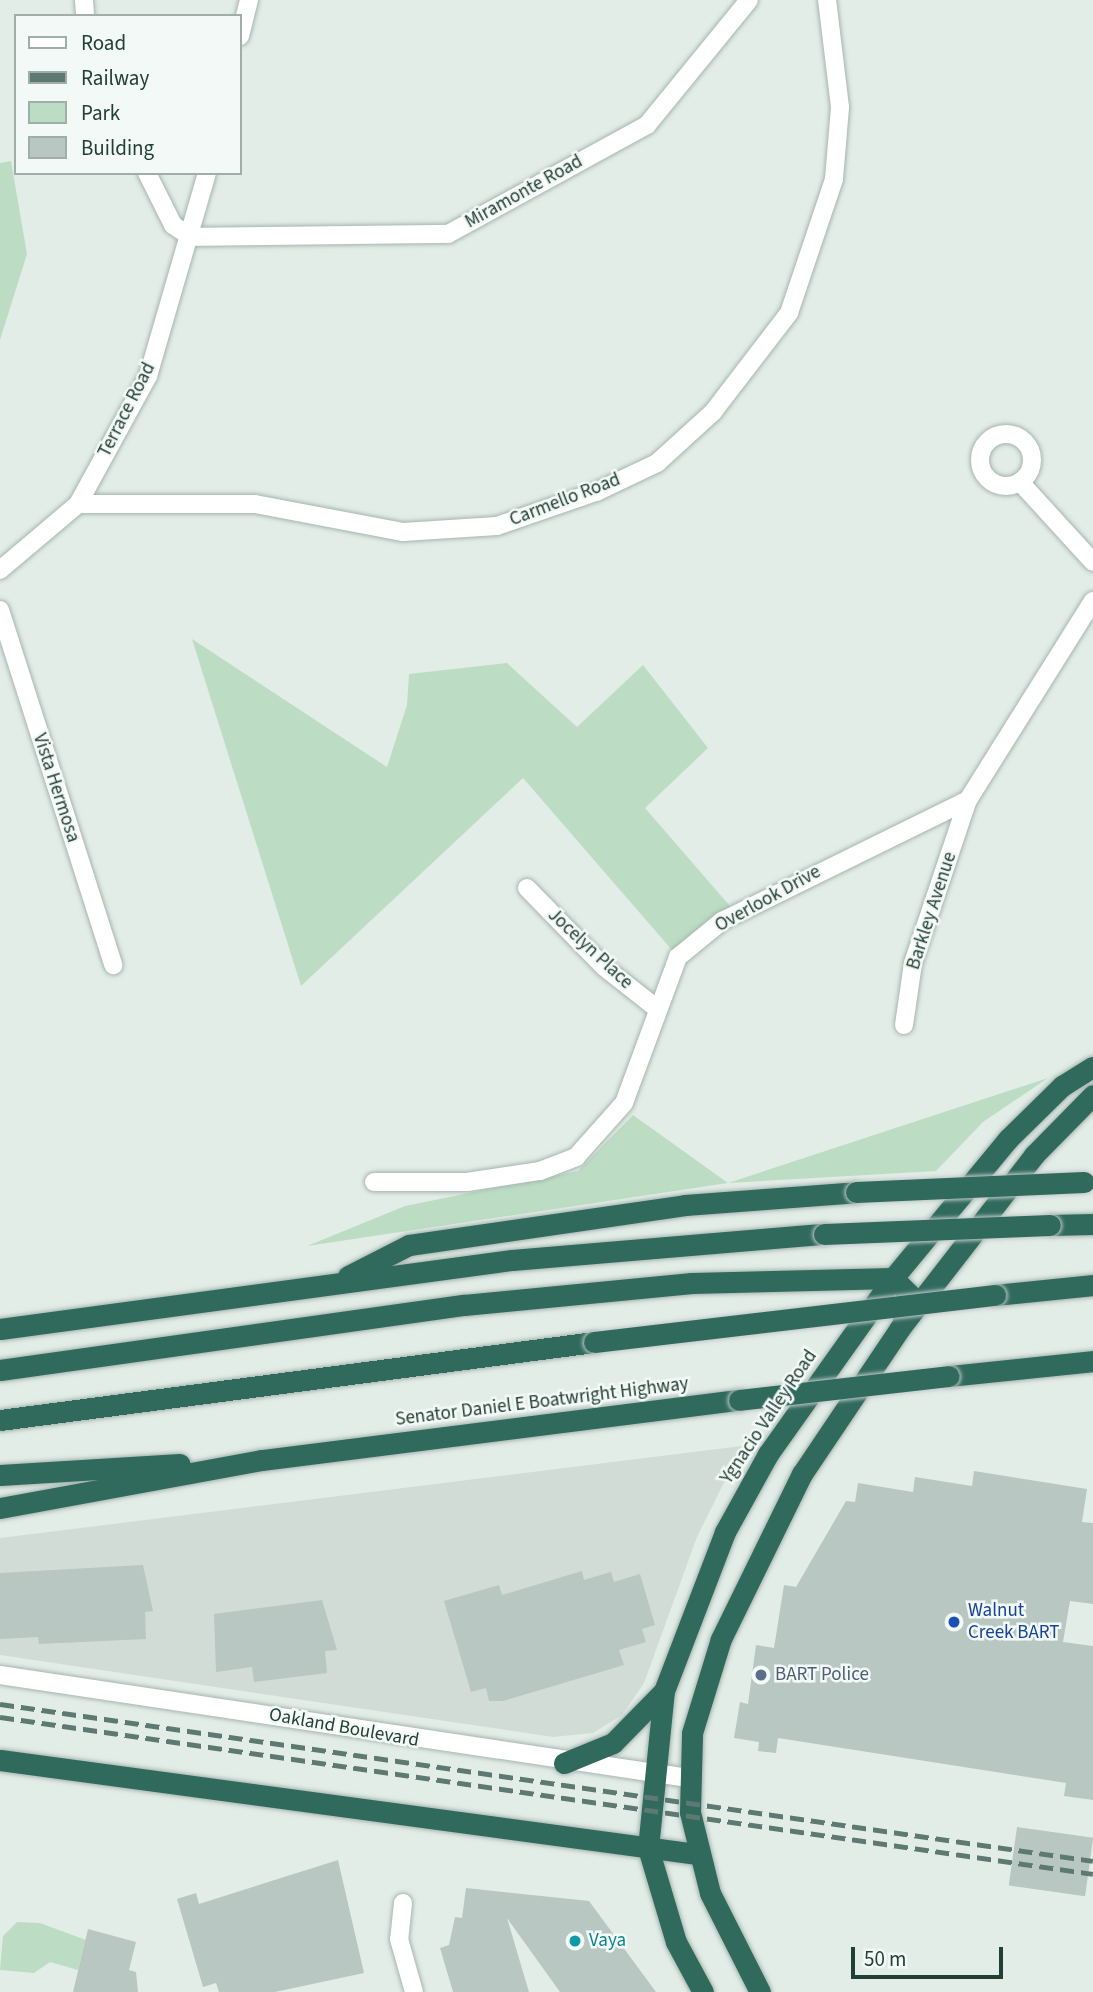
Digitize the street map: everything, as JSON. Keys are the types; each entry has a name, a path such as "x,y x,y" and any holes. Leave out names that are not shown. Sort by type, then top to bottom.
{"highway":[{"name":"Ygnacio Valley Road","path":"704,1992 676,1942 648,1848 653,1775 664,1691 744,1492 893,1278 1008,1139 1062,1087 1093,1068"},
{"path":"760,1992 727,1935 696,1854 688,1779 702,1694 745,1583 802,1474 900,1328 1034,1155 1093,1095"},
{"path":"334,1283 409,1245 685,1205 856,1192 1089,1182"},
{"path":"0,1329 334,1283 601,1251 824,1234 1093,1224"},
{"path":"0,1370 575,1293 893,1278 909,1294 900,1328"},
{"path":"0,1420 594,1342 1093,1285"},
{"name":"Senator Daniel E Boatwright Highway","path":"0,1508 261,1460 949,1376 1093,1361"},
{"path":"0,1475 261,1460"},
{"path":"564,1763 613,1743 664,1691"},
{"path":"0,1760 696,1854"}],"street":[{"path":"242,27 248,0"},
{"name":"Miramonte Road","path":"191,237 449,234 647,125 749,0"},
{"name":"Carmello Road","path":"78,504 200,499 403,532 484,527 596,492 657,463 713,412 789,313 834,179 840,107 827,0"},
{"path":"147,175 173,225 191,237"},
{"name":"Terrace Road","path":"0,570 78,504 148,376 191,237 206,175"},
{"path":"1020,482 1093,562"},
{"path":"968,800 1093,601"},
{"name":"Vista Hermosa","path":"0,610 113,965"},
{"name":"Overlook Drive","path":"374,1182 467,1182 540,1171 576,1157 624,1103 654,1007 678,957 722,921 968,800"},
{"name":"Barkley Avenue","path":"904,1025 913,963 968,800"},
{"name":"Jocelyn Place","path":"527,888 604,967 654,1007"},
{"name":"Oakland Boulevard","path":"0,1675 564,1763 688,1779"},
{"path":"403,1903 399,1939 414,1992"}],"shaded area":[{"path":"742,1446 697,1537 644,1683 622,1715 593,1733 553,1737 0,1655 0,1538"}],"green space":[{"path":"11,161 27,254 0,340 0,163"},
{"path":"192,639 387,767 407,705 409,674 507,663 577,727 643,665 708,748 645,808 736,913 678,957 523,778 301,986"},
{"path":"1048,1078 983,1122 936,1171 728,1183"},
{"path":"633,1115 728,1183 307,1246 405,1206 578,1171"},
{"path":"17,1922 40,1923 86,1940 78,1970 50,1962 34,1973 0,1970 3,1936"}],"building":[{"path":"974,1471 1087,1489 1082,1522 1093,1523 1093,1604 1070,1601 1063,1642 1093,1646 1093,1800 1064,1796 1066,1783 778,1738 776,1753 758,1751 759,1742 734,1738 740,1702 748,1704 756,1645 774,1648 784,1585 796,1587 846,1501 855,1502 858,1483 913,1492 915,1477 972,1486"},
{"path":"143,1565 153,1611 145,1612 146,1639 39,1644 38,1637 0,1639 0,1573"},
{"path":"582,1571 584,1580 611,1572 614,1582 640,1574 655,1625 642,1629 646,1642 619,1650 624,1665 503,1701 489,1701 486,1688 471,1692 444,1601 499,1585 502,1595"},
{"path":"322,1600 337,1650 325,1651 327,1673 254,1682 252,1667 216,1672 214,1614"},
{"path":"1017,1827 1093,1838 1085,1896 1009,1885"},
{"path":"338,1860 364,1973 275,1992 219,1992 216,1983 203,1987 177,1899 196,1893 199,1904"},
{"name":"Vaya","path":"466,1888 589,1901 656,1992 560,1992 507,1918 529,1992 453,1992 440,1948 449,1945 455,1917 462,1918"},
{"path":"88,1929 136,1942 129,1970 136,1972 138,1992 73,1992"}],"railway":[{"path":"0,1704 1093,1861"},
{"path":"0,1717 1093,1874"}],"place":[{"name":"Walnut Creek BART","path":"954,1622"},
{"name":"BART Police","path":"761,1675"},
{"name":"Vaya","path":"575,1941"}]}
